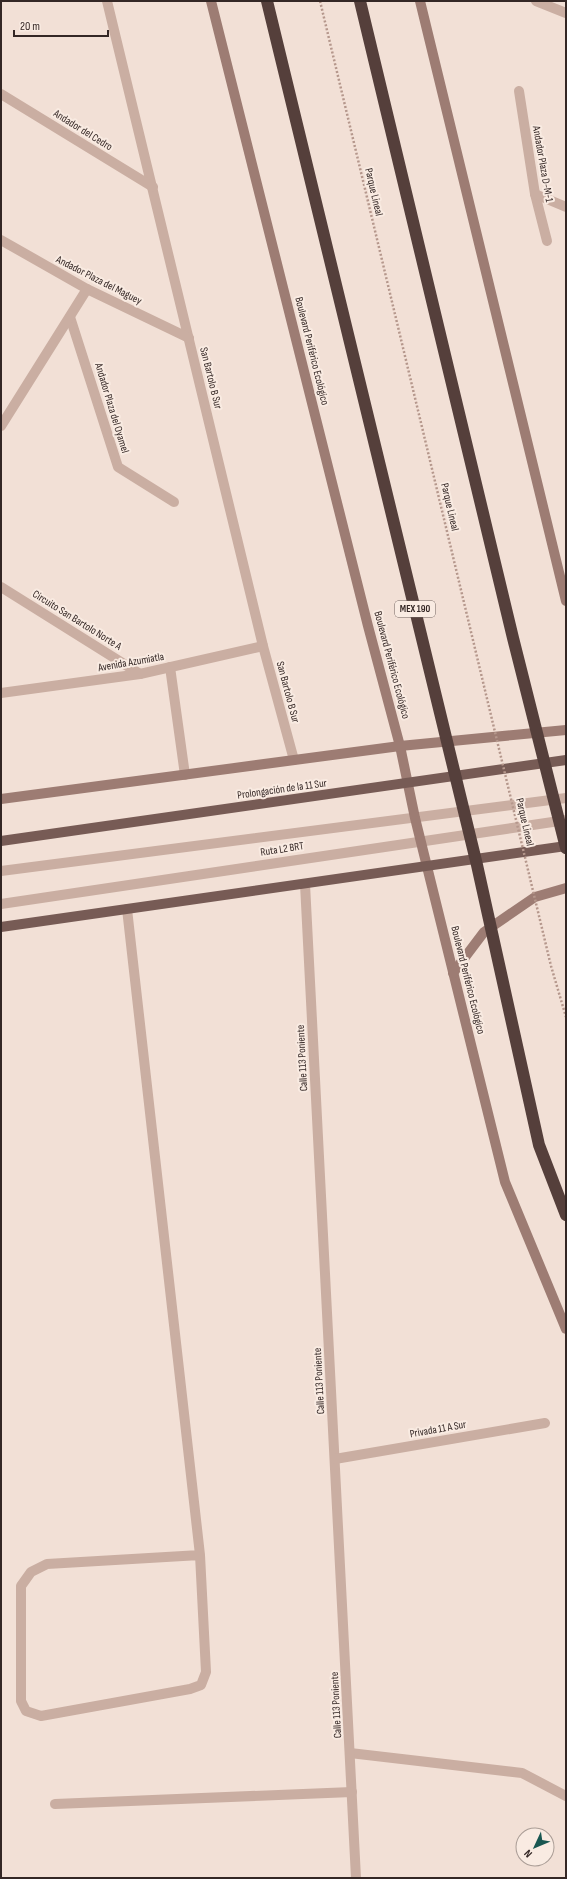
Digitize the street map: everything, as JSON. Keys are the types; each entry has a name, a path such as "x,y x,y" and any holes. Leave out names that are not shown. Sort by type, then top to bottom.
{"highway":[{"name":"MEX 190","path":"267,1 477,865 539,1146 566,1215"},
{"path":"360,1 511,630 566,847"}],"main road":[{"name":"Prolongación de la 11 Sur","path":"1,841 566,760"},
{"path":"1,927 566,847"}],"street":[{"name":"San Bartolo B Sur","path":"107,1 263,646 294,760"},
{"name":"Boulevard Periférico Ecológico","path":"211,1 368,626 400,746 420,840 505,1182 566,1330"},
{"path":"420,1 566,602"},
{"path":"536,1 566,13"},
{"name":"Andador Plaza D-M-1","path":"519,91 535,194 547,241"},
{"name":"Andador del Cedro","path":"1,94 152,187"},
{"path":"535,194 566,208"},
{"name":"Andador Plaza del Maguey","path":"1,240 86,289 189,338"},
{"path":"1,426 86,289"},
{"name":"Andador Plaza del Oyamel","path":"70,317 118,467 174,502"},
{"name":"Circuito San Bartolo Norte A","path":"1,587 140,674"},
{"name":"Avenida Azumiatla","path":"1,693 140,674 263,646"},
{"path":"170,667 185,775"},
{"path":"1,799 400,746 566,730"},
{"name":"Ruta L2 BRT","path":"1,871 566,798"},
{"name":"Ruta L2 BRT","path":"1,904 420,840 566,820"},
{"name":"Calle 113 Poniente","path":"305,884 356,1878"},
{"path":"453,973 484,932 535,897 566,888"},
{"path":"127,909 200,1555 206,1672 202,1685 190,1689 41,1716 26,1711 21,1701 21,1586 31,1572 47,1564 200,1555"},
{"name":"Privada 11 A Sur","path":"335,1459 545,1423"},
{"path":"350,1753 522,1774 566,1796"},
{"path":"55,1804 352,1792"}],"path":[{"name":"Parque Lineal","path":"320,1 547,950 566,1016"}]}
